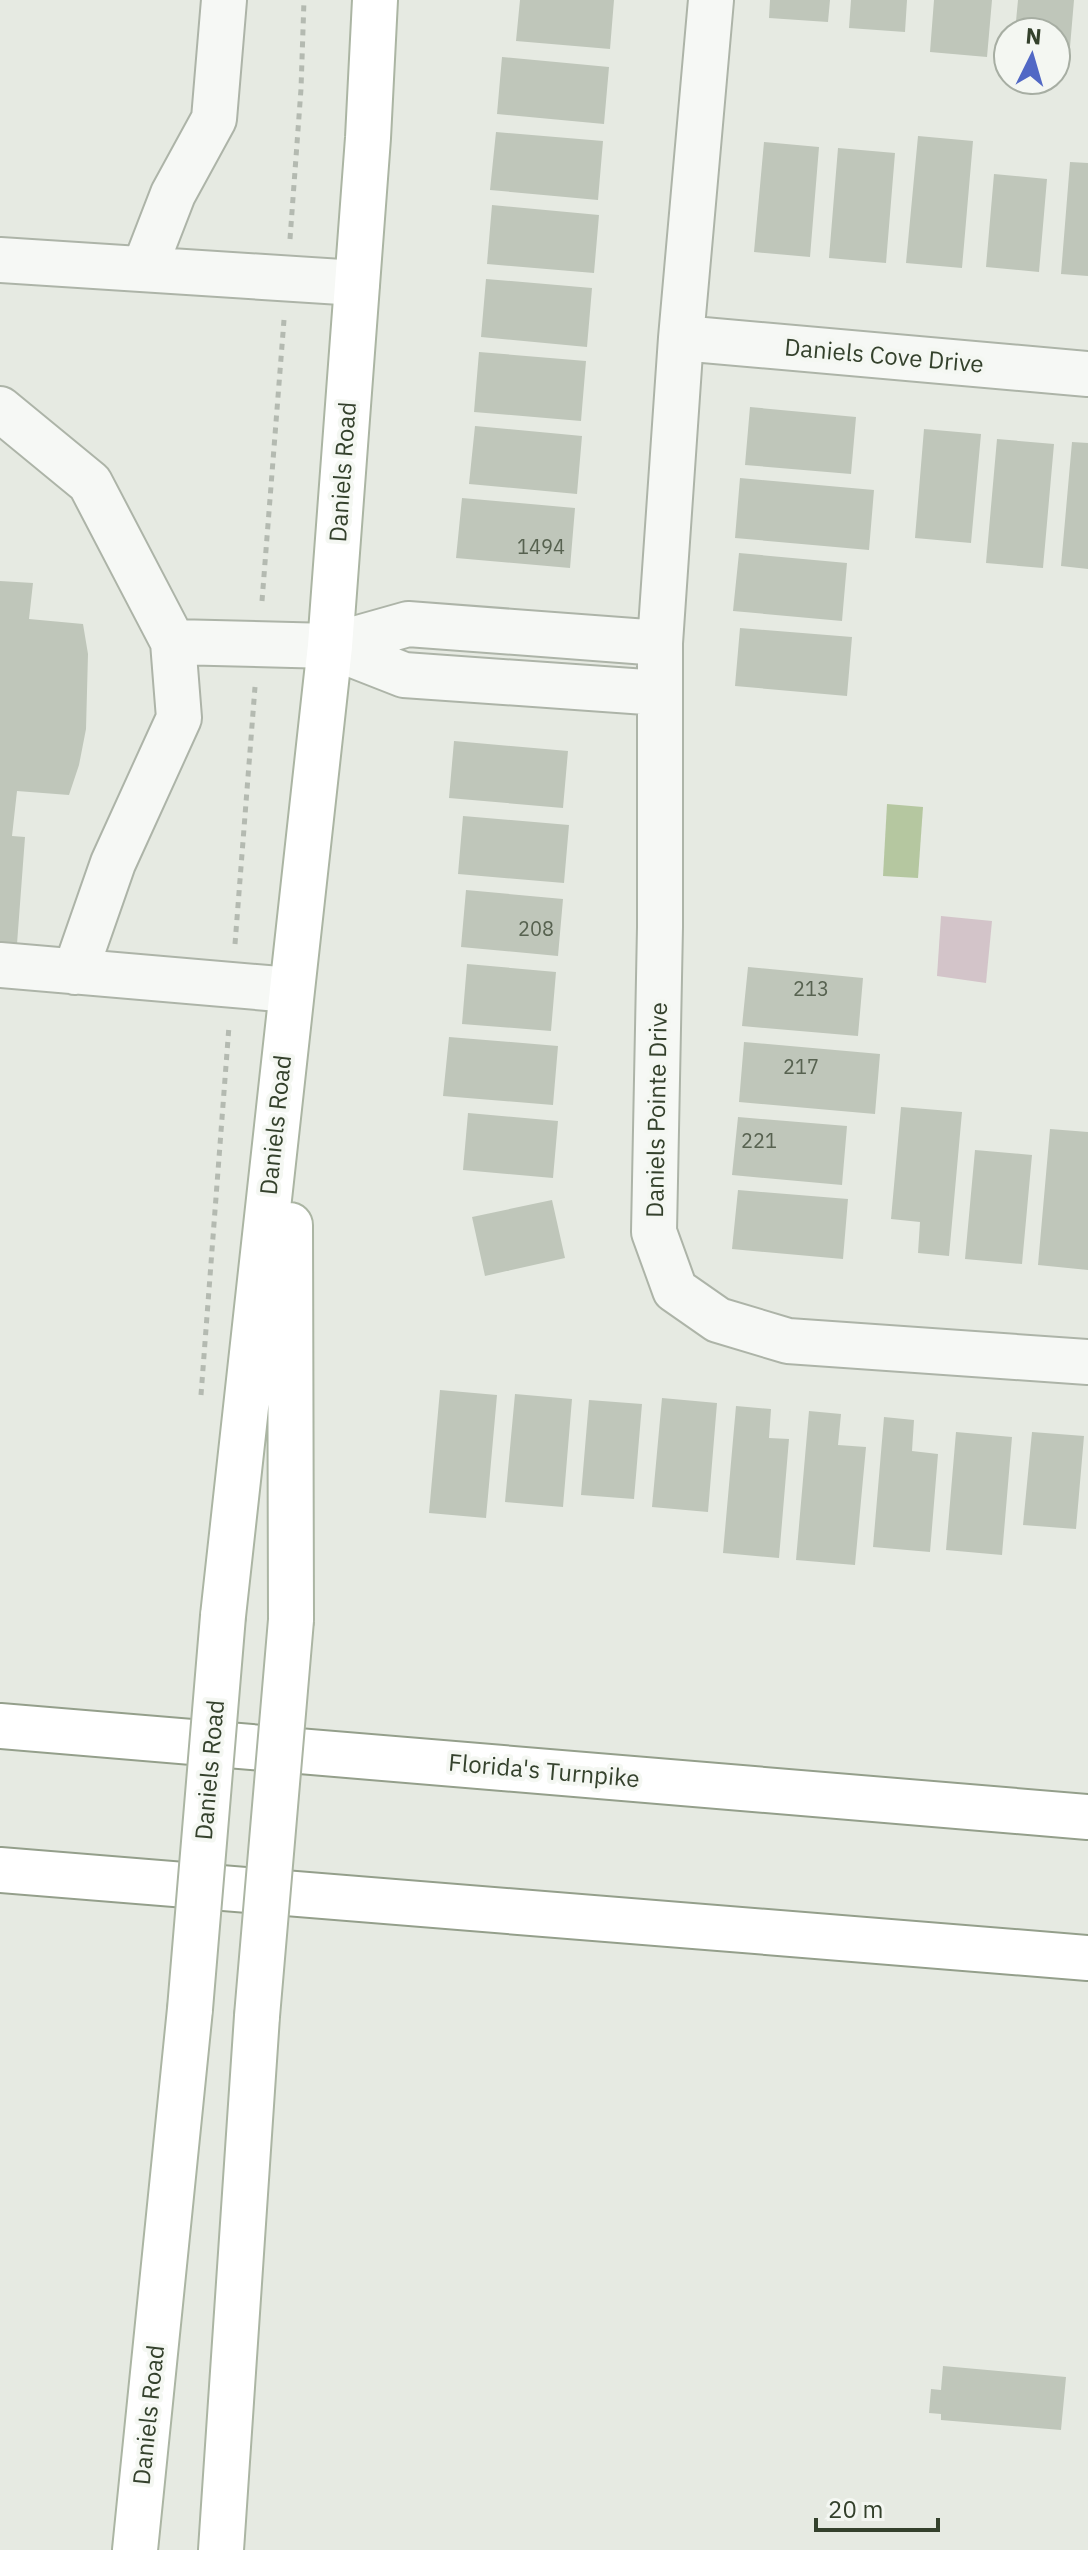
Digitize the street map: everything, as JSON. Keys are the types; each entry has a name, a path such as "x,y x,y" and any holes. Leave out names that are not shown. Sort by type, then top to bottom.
{"main road":[{"name":"Daniels Road","path":"135,2550 190,2009 223,1616 330,646 375,0"},
{"name":"Daniels Road","path":"221,2550 257,2016 291,1620 291,990"},
{"name":"Florida's Turnpike","path":"0,1726 1088,1817"},
{"path":"0,1870 1088,1958"}],"street":[{"path":"144,269 173,194 214,119 224,0"},
{"path":"330,646 404,675 660,693 660,643 681,338 711,0"},
{"path":"0,260 287,276 357,283"},
{"name":"Daniels Cove Drive","path":"681,338 1088,374"},
{"path":"0,409 90,483 173,642 179,718 113,863 75,972"},
{"path":"173,642 330,646 408,624 660,643"},
{"name":"Daniels Pointe Drive","path":"660,693 660,927 654,1232 675,1290 718,1320 788,1341 1088,1362"},
{"path":"0,965 291,990"}],"path":[{"path":"201,1400 301,89 304,0"}],"shaded area":[{"path":"887,804 923,807 918,878 883,876"},
{"path":"941,916 992,921 986,983 937,976"}],"building":[{"path":"520,0 614,0 610,49 516,41"},
{"path":"770,0 830,0 828,22 769,18"},
{"path":"851,0 907,0 905,32 849,28"},
{"path":"934,0 992,0 987,57 930,52"},
{"path":"1018,0 1074,0 1072,24 1072,16 1016,16"},
{"path":"502,57 609,67 604,124 497,114"},
{"path":"496,132 603,141 598,200 490,190"},
{"path":"918,136 973,141 962,268 906,263"},
{"path":"764,142 819,147 810,257 754,252"},
{"path":"838,148 895,153 886,263 829,258"},
{"path":"1070,162 1088,163 1088,276 1061,274"},
{"path":"994,174 1047,179 1039,272 986,267"},
{"path":"492,205 599,215 594,273 487,264"},
{"path":"486,279 592,288 587,347 481,337"},
{"path":"479,352 586,361 581,421 474,412"},
{"path":"750,407 856,417 851,474 745,465"},
{"path":"475,426 582,436 577,494 469,484"},
{"path":"924,429 981,434 971,543 915,538"},
{"path":"997,439 1054,444 1043,568 986,563"},
{"path":"1072,442 1088,443 1088,569 1061,566"},
{"path":"740,478 874,490 869,550 735,538"},
{"path":"462,498 575,508 570,568 456,558"},
{"path":"739,553 847,563 842,621 733,611"},
{"path":"0,581 33,583 29,619 83,624 88,654 86,729 69,795 17,791 12,836 25,837 17,944 0,943"},
{"path":"740,628 852,637 847,696 735,686"},
{"path":"454,741 568,751 563,808 449,798"},
{"path":"463,816 569,825 564,883 458,874"},
{"path":"466,890 563,899 558,956 461,947"},
{"path":"467,964 556,972 551,1031 462,1024"},
{"path":"748,967 863,978 858,1036 742,1026"},
{"path":"449,1037 558,1046 553,1105 443,1096"},
{"path":"744,1042 880,1054 875,1114 739,1102"},
{"path":"901,1107 962,1112 949,1256 918,1253 920,1222 891,1219"},
{"path":"468,1113 558,1121 553,1178 463,1170"},
{"path":"738,1117 847,1126 842,1185 732,1175"},
{"path":"1050,1129 1088,1132 1088,1270 1038,1265"},
{"path":"975,1150 1032,1155 1022,1264 965,1259"},
{"path":"738,1190 848,1199 843,1259 732,1249"},
{"path":"552,1200 565,1258 485,1276 472,1217"},
{"path":"440,1390 497,1395 486,1518 429,1513"},
{"path":"515,1394 572,1399 563,1507 505,1502"},
{"path":"662,1398 717,1403 708,1512 652,1507"},
{"path":"589,1400 642,1404 634,1499 581,1495"},
{"path":"736,1406 771,1409 769,1438 789,1439 779,1558 723,1553"},
{"path":"809,1411 841,1414 838,1445 866,1447 855,1565 796,1560"},
{"path":"884,1417 914,1420 912,1451 938,1454 930,1552 873,1547"},
{"path":"956,1432 1012,1437 1002,1555 946,1550"},
{"path":"1032,1432 1084,1436 1076,1529 1023,1525"},
{"path":"943,2366 1066,2377 1061,2430 941,2420 941,2414 929,2413 931,2389 941,2390"}]}
